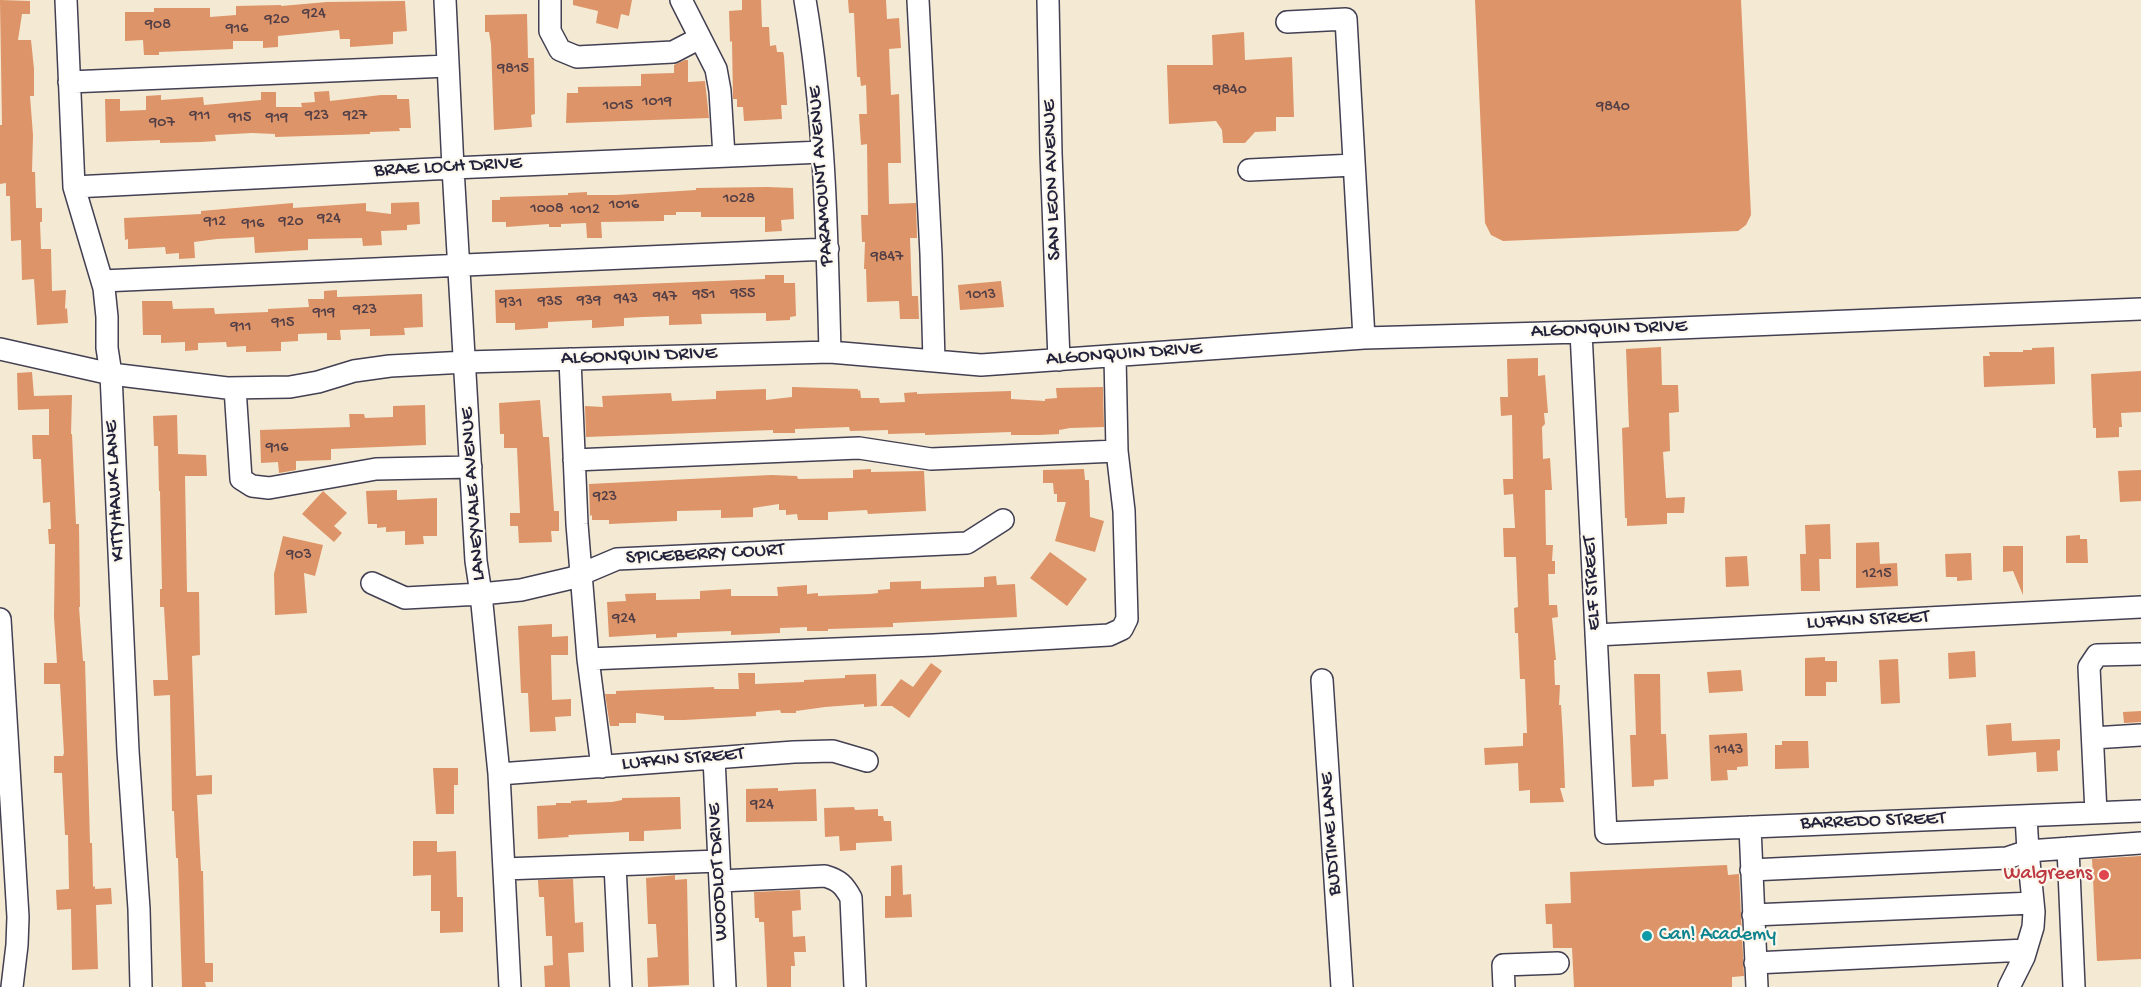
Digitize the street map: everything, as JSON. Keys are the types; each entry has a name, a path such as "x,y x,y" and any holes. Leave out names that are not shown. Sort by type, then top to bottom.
{"street":[{"name":"KITTYHAWK LANE","path":"66,0 74,187 102,281 107,316 128,751 139,909 141,987"},
{"name":"LANEYVALE AVENUE","path":"446,0 453,168 476,561 499,774 510,987"},
{"path":"550,0 550,31 560,50 577,57 673,52 700,38"},
{"path":"681,0 716,69 720,91 724,156"},
{"name":"PARAMOUNT AVENUE","path":"805,0 813,46 822,152 828,249 830,352"},
{"path":"918,0 934,361"},
{"name":"SAN LEON AVENUE","path":"1048,0 1059,360"},
{"path":"1287,22 1346,18 1364,338"},
{"path":"69,82 448,66"},
{"name":"BRAE LOCH DRIVE","path":"74,187 822,152"},
{"path":"1249,170 1354,165"},
{"path":"102,281 828,249"},
{"name":"ALGONQUIN DRIVE","path":"0,349 111,374 235,388 290,387 318,382 354,371 390,366 466,362 830,352 981,364 1364,338 1581,332 2141,309"},
{"name":"ELF STREET","path":"1581,332 1606,833"},
{"path":"588,659 934,645 1109,635 1122,629 1127,619 1124,511 1117,451 1115,356"},
{"path":"570,359 581,574 588,659 602,767"},
{"path":"235,388 241,479 252,486 269,488 376,470 471,467"},
{"path":"574,460 859,448 931,459 1117,451"},
{"name":"SPICEBERRY COURT","path":"372,583 405,598 481,594 521,590 572,578 617,559 967,543 1003,520"},
{"name":"LUFKIN STREET","path":"1596,635 2141,608"},
{"path":"0,619 18,917 12,987"},
{"path":"2096,813 2089,667 2097,656 2141,654"},
{"name":"BUDTIME LANE","path":"1322,680 1342,987"},
{"path":"2093,738 2141,735"},
{"name":"LUFKIN STREET","path":"499,774 794,752 833,751 867,761"},
{"name":"WOODLOT DRIVE","path":"714,758 725,987"},
{"name":"BARREDO STREET","path":"1606,833 2141,811"},
{"path":"2009,987 2026,950 2033,927 2026,816"},
{"path":"1750,827 1757,987"},
{"path":"1751,870 2007,858 2028,851 2141,843"},
{"path":"2068,848 2074,987"},
{"path":"615,865 621,987"},
{"path":"504,869 615,865 825,876 836,879 845,887 851,898 855,987"},
{"path":"1753,915 2032,903"},
{"path":"1755,963 2026,950"},
{"path":"1504,987 1503,965 1558,963"}],"building":[{"path":"0,0 30,1 30,14 22,14 18,40 31,40 34,69 34,96 30,96 33,135 32,172 35,172 36,208 42,208 41,249 51,249 52,291 66,290 65,309 67,308 68,323 37,325 34,279 22,280 21,240 11,241 10,196 6,196 6,183 0,184 0,125 2,125"},
{"path":"573,0 632,0 629,16 621,14 618,29 596,23 598,11 573,5"},
{"path":"742,0 761,0 762,27 769,27 770,46 776,45 777,52 783,52 787,105 781,105 782,119 744,121 743,107 737,107 737,99 733,99 729,11 742,10"},
{"path":"848,0 886,0 887,19 899,18 901,48 889,49 891,95 899,94 901,163 888,163 889,204 916,203 917,238 910,238 912,296 918,296 919,319 900,319 899,301 867,302 866,269 864,269 865,242 862,242 861,215 868,215 867,144 861,145 859,114 867,114 866,85 861,86 860,77 857,77 854,13 849,13"},
{"path":"1475,0 1741,0 1751,215 1746,225 1738,231 1503,241 1491,235 1485,223"},
{"path":"405,1 407,31 393,32 393,44 350,47 350,39 340,39 339,30 278,36 278,47 263,48 263,41 233,41 233,49 159,52 159,55 144,55 143,40 125,41 125,12 154,12 154,8 210,8 210,17 236,15 236,6"},
{"path":"527,14 528,58 534,58 535,114 531,115 532,127 494,130 491,44 489,32 485,32 485,15"},
{"path":"1244,32 1245,60 1292,57 1294,117 1276,117 1276,131 1255,132 1245,143 1223,143 1222,130 1216,121 1169,124 1167,65 1213,65 1212,35"},
{"path":"688,60 688,82 705,81 709,118 566,123 567,93 578,93 578,87 641,86 641,74 674,73 674,65"},
{"path":"329,91 330,101 381,95 397,95 397,99 409,99 411,128 399,128 400,131 370,132 370,134 275,137 275,134 252,133 215,135 216,141 201,142 160,143 160,140 106,142 105,99 120,99 120,111 146,110 146,96 161,95 161,100 203,97 204,105 261,100 261,92 276,92 276,107 302,107 301,103 315,102 314,92"},
{"path":"696,188 793,188 794,219 781,220 782,231 765,232 765,217 701,217 701,212 676,212 676,215 664,215 664,221 601,222 602,238 587,238 586,223 561,224 561,227 549,227 549,224 506,227 506,222 492,222 492,200 500,200 500,197 568,195 568,193 587,192 587,195 617,195 696,190"},
{"path":"419,202 420,224 407,225 407,230 381,231 382,245 363,246 362,238 308,239 308,250 255,253 254,237 217,239 194,242 195,258 179,259 179,253 166,254 165,247 128,249 128,239 125,240 124,218 201,214 201,211 293,203 293,208 366,203 366,211 391,214 391,203"},
{"path":"765,275 784,275 784,283 795,283 796,316 790,317 790,320 766,321 766,313 701,314 702,324 669,325 669,316 624,318 624,326 592,328 592,320 548,322 548,328 515,330 515,323 496,323 495,290 765,279"},
{"path":"1001,281 1004,307 960,310 958,285"},
{"path":"337,290 337,297 422,294 423,327 404,328 405,335 370,336 370,329 340,330 341,340 327,340 327,333 298,334 298,341 281,342 281,351 246,352 246,346 227,347 226,342 198,343 198,350 185,351 185,342 161,343 161,335 143,335 142,301 172,301 173,309 214,308 215,314 268,312 268,309 309,307 308,299 324,299 324,291"},
{"path":"1661,347 1662,385 1678,385 1679,412 1669,413 1670,451 1663,452 1666,498 1685,497 1684,513 1667,513 1667,524 1627,526 1622,428 1629,427 1626,349"},
{"path":"2054,347 2055,384 1984,387 1983,356 1990,356 1989,352 2023,352 2023,350 2032,350 2032,348"},
{"path":"1538,358 1538,376 1545,375 1548,413 1544,413 1545,424 1542,427 1543,459 1550,458 1552,490 1545,490 1546,545 1553,545 1552,561 1555,561 1555,574 1548,574 1549,605 1557,605 1558,617 1552,618 1556,660 1554,660 1555,685 1560,685 1559,705 1561,705 1565,788 1560,788 1564,802 1530,803 1530,790 1519,791 1518,763 1485,765 1484,748 1523,746 1523,733 1527,733 1525,679 1520,679 1518,633 1515,633 1514,608 1518,607 1516,557 1504,557 1503,528 1515,528 1513,494 1504,495 1503,479 1513,479 1512,415 1501,416 1500,397 1508,397 1507,359"},
{"path":"2141,371 2141,412 2121,413 2122,427 2119,427 2119,437 2096,438 2096,428 2093,428 2091,374"},
{"path":"32,372 34,396 72,395 71,434 76,524 79,524 79,607 83,661 85,661 93,887 95,886 95,889 111,888 112,904 96,905 98,969 72,970 71,909 57,910 56,890 69,889 68,835 65,835 62,773 54,773 54,756 63,756 64,753 60,684 44,684 44,663 57,663 54,617 55,544 49,544 50,502 43,503 41,459 33,459 32,435 49,435 49,409 18,410 17,373"},
{"path":"792,387 858,389 861,398 879,398 880,403 905,402 904,393 917,392 917,394 1011,391 1011,399 1045,401 1045,399 1057,398 1056,388 1103,387 1104,427 1070,428 1059,430 1059,434 1039,435 1011,435 1011,432 888,434 888,430 850,431 849,427 795,429 795,433 773,433 773,430 586,437 585,406 603,407 602,396 671,393 672,401 716,399 716,391 766,389 766,400 792,397"},
{"path":"540,400 543,437 549,437 554,511 559,511 559,531 551,531 552,542 519,543 518,526 510,526 510,513 520,513 517,448 504,448 504,434 500,434 499,403"},
{"path":"425,405 426,445 331,449 331,460 296,461 296,470 279,473 278,462 261,463 260,430 350,427 349,414 364,414 365,418 393,417 393,406"},
{"path":"177,415 178,454 206,455 207,476 185,476 187,592 199,592 200,655 192,656 196,776 212,775 212,794 197,795 201,871 203,871 205,963 213,963 213,982 205,982 206,987 182,987 178,858 176,858 174,811 172,811 170,695 154,696 153,680 168,680 164,607 160,607 160,589 162,589 160,491 158,446 154,446 153,416"},
{"path":"871,469 871,472 924,471 926,511 868,514 867,510 828,512 828,520 798,520 797,514 786,515 786,510 779,510 779,504 753,508 753,517 721,518 721,510 677,511 677,521 609,524 609,520 592,520 592,515 590,516 589,484 771,475 797,476 798,479 853,478 853,470"},
{"path":"1084,469 1085,480 1089,480 1090,517 1104,521 1095,552 1055,541 1066,502 1057,502 1053,483 1043,483 1043,470"},
{"path":"2141,470 2141,501 2120,502 2118,471"},
{"path":"397,490 397,500 437,498 437,536 423,536 424,544 405,545 405,531 386,532 386,527 377,528 377,524 368,524 366,491"},
{"path":"323,491 347,513 334,526 342,533 334,542 302,514"},
{"path":"1830,524 1831,559 1819,559 1820,591 1801,591 1800,554 1806,554 1805,525"},
{"path":"2080,535 2080,539 2087,539 2088,563 2066,563 2066,536"},
{"path":"283,536 323,545 315,576 304,573 307,613 275,615 274,574"},
{"path":"1879,542 1880,564 1897,563 1898,586 1856,588 1856,543"},
{"path":"2003,546 2023,546 2023,595 2013,571 2003,572"},
{"path":"1050,552 1087,579 1067,606 1030,578"},
{"path":"1971,553 1972,580 1957,581 1957,577 1946,577 1945,554"},
{"path":"1747,556 1749,586 1726,587 1725,557"},
{"path":"996,576 997,585 1015,584 1017,617 893,623 893,627 828,629 828,631 807,631 807,627 780,628 780,633 731,635 731,631 677,633 677,637 656,638 656,634 609,637 607,602 626,601 625,594 656,593 656,600 700,599 700,591 731,589 731,596 778,596 777,587 807,585 807,594 818,593 818,596 870,594 878,593 878,590 890,589 890,582 921,581 921,589 984,587 984,577"},
{"path":"552,624 552,637 568,636 568,655 551,655 552,700 571,699 571,716 555,717 556,731 530,732 528,693 521,693 518,626"},
{"path":"1975,651 1976,677 1949,679 1948,653"},
{"path":"1825,657 1825,661 1837,661 1837,682 1826,682 1826,696 1805,696 1805,658"},
{"path":"1898,659 1900,703 1881,704 1879,660"},
{"path":"931,663 942,671 909,718 892,706 880,706 901,679 913,687"},
{"path":"1741,670 1743,691 1709,693 1707,672"},
{"path":"738,673 755,673 755,684 804,682 804,680 845,678 845,675 876,674 877,706 864,707 864,704 825,707 796,711 796,713 781,713 780,710 756,712 756,716 684,720 664,720 664,716 636,713 636,723 619,723 619,726 610,726 605,694 616,694 616,691 714,687 714,689 739,689"},
{"path":"1634,674 1660,674 1661,734 1666,734 1668,779 1654,780 1654,786 1632,787 1630,735 1636,735"},
{"path":"2141,711 2141,722 2124,723 2123,712"},
{"path":"2011,723 2012,741 2060,739 2060,750 2057,751 2058,771 2037,772 2036,752 1988,756 1986,725"},
{"path":"1747,733 1748,766 1737,767 1737,770 1727,770 1728,780 1711,781 1709,735"},
{"path":"1782,741 1808,741 1809,768 1775,769 1775,745 1782,745"},
{"path":"433,768 458,768 458,785 454,785 454,814 436,814"},
{"path":"778,788 778,791 816,789 817,821 746,822 746,789"},
{"path":"680,797 681,829 644,831 644,841 629,841 629,832 538,839 537,806 571,803 571,801 587,800 587,803 612,802 622,800 622,798"},
{"path":"854,807 855,810 878,809 878,816 883,816 884,821 891,821 892,841 856,843 856,850 840,851 839,836 825,837 824,808"},
{"path":"413,841 437,841 437,852 456,851 457,897 463,897 463,932 440,933 440,911 431,911 431,875 413,876"},
{"name":"Walgreens","path":"2141,856 2141,959 2097,961 2092,859"},
{"path":"902,865 903,895 911,894 912,917 885,918 885,896 891,896 891,866"},
{"name":"Can! Academy","path":"1727,865 1728,875 1739,874 1744,976 1732,977 1732,987 1574,987 1572,948 1553,948 1552,924 1546,924 1545,904 1571,903 1570,872"},
{"path":"675,875 675,880 687,879 689,985 648,987 647,958 658,957 656,924 648,924 646,878"},
{"path":"573,879 575,923 583,922 584,952 568,953 570,987 545,987 544,966 553,965 552,936 546,936 544,897 539,897 538,880"},
{"path":"800,890 801,910 792,911 793,937 805,936 806,952 794,952 795,966 791,966 791,987 767,987 764,922 759,922 759,918 755,918 754,892"}],"place":[{"name":"Walgreens","path":"2104,875"},
{"name":"Can! Academy","path":"1647,936"}]}
